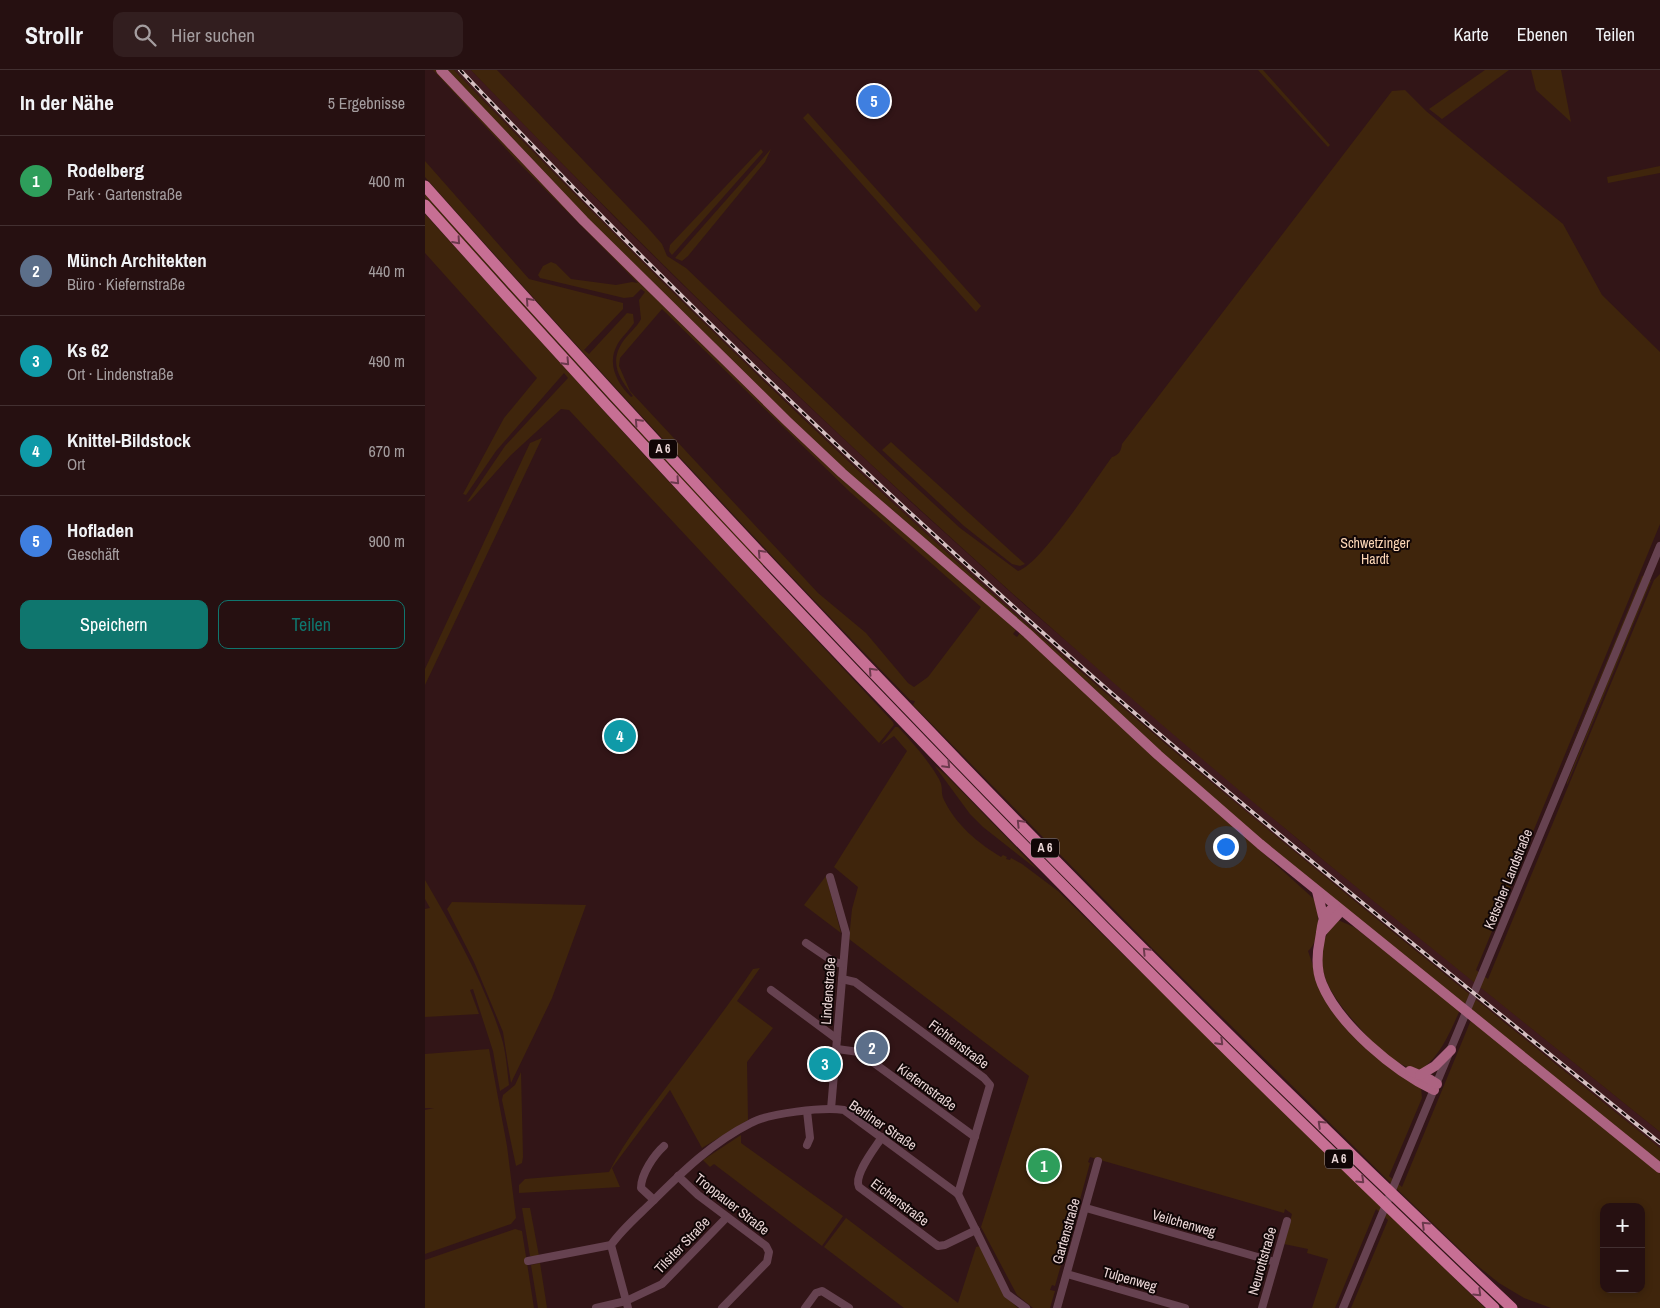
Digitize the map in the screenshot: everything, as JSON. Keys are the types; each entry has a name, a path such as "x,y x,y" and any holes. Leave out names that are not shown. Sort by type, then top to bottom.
{"highway":[{"name":"A 6","path":"425,186 646,430 908,708 1180,986 1380,1183 1512,1308"},
{"name":"A 6","path":"425,204 656,459 901,718 1185,1008 1494,1308"}],"main road":[{"path":"441,70 584,221 794,428 1027,634 1158,756 1317,891 1660,1168"},
{"path":"1317,891 1323,916 1319,970 1329,998 1371,1046 1397,1066 1435,1087"},
{"path":"1323,916 1338,908"},
{"path":"1321,934 1338,908"},
{"path":"1420,1075 1433,1068 1451,1050"},
{"path":"1397,1066 1420,1075 1435,1087"}],"street":[{"name":"Ketscher Landstraße","path":"1343,1308 1660,546"},
{"name":"Lindenstraße","path":"830,877 846,933 831,1109"},
{"path":"806,943 834,962 843,964"},
{"name":"Fichtenstraße","path":"842,979 855,982 984,1078 990,1085 958,1194"},
{"path":"771,990 837,1039"},
{"name":"Kiefernstraße","path":"837,1049 859,1052 975,1137"},
{"name":"Berliner Straße","path":"611,1245 620,1233 700,1155 751,1122 763,1118 807,1112 831,1109 844,1110 958,1194 1007,1294 1026,1308"},
{"path":"807,1112 810,1138 807,1145"},
{"name":"Eichenstraße","path":"882,1137 858,1175 857,1182 859,1187 938,1246 945,1245 976,1230"},
{"path":"653,1200 641,1188 641,1180 657,1152 663,1146"},
{"name":"Gartenstraße","path":"1057,1308 1098,1161"},
{"name":"Troppauer Straße","path":"678,1176 727,1217 766,1246 769,1252 767,1262 722,1308"},
{"name":"Veilchenweg","path":"1086,1208 1275,1262"},
{"name":"Tilsiter Straße","path":"596,1308 627,1304 662,1284 727,1217"},
{"name":"Neurottstraße","path":"1262,1308 1287,1222"},
{"path":"528,1261 611,1245 627,1304"},
{"name":"Tulpenweg","path":"1067,1274 1185,1308"},
{"path":"805,1308 816,1294 822,1291 849,1308"}],"shaded area":[{"path":"454,70 471,70 620,223 745,346 912,503 1028,608 1300,841 1660,1132 1660,1148 1246,812 1020,618 903,512 736,354 611,231"}],"green space":[{"path":"433,70 437,70 570,211 1016,630 1013,634 1017,637 1020,633 1315,900 1318,927 1315,940 1308,951 1323,995 1421,1087 1422,1098 1389,1176 1402,1187 1471,1020 1660,1172 1660,1308 1551,1308 1524,1298 1499,1283 1474,1263 1153,949 913,705 915,701 910,700 725,506 425,177 425,161 529,279 623,303 623,309 584,350 589,354 627,313 633,314 634,323 616,347 613,362 620,384 631,397 633,396 623,383 616,363 619,348 641,319 639,300 645,292 641,289 633,297 624,298 540,278 538,275 543,266 551,262 556,264 571,279 616,285 632,282 638,283 518,162","holes":["662,309 850,492 981,607 928,677 914,687 908,683 866,633 818,593 630,391 619,366 620,358"]},
{"path":"445,70 454,70 661,281 732,350 875,486 1021,619 1257,821 1660,1148 1660,1163 1220,807 850,476 591,224"},
{"name":"Schwetzinger Hardt","path":"471,70 497,70 648,228 662,244 667,256 686,268 960,528 1018,571 1028,565 1053,538 1112,457 1119,452 1122,444 1392,91 1405,90 1426,111 1563,224 1602,295 1660,352 1660,524 1476,970 1488,979 1654,580 1660,574 1660,1132 1249,799 1031,610 867,460 706,307"},
{"path":"1258,70 1263,70 1330,145 1328,147"},
{"path":"1485,70 1509,70 1442,119 1429,109"},
{"path":"1531,70 1561,70 1571,122 1536,90"},
{"path":"808,113 981,306 976,312 803,118"},
{"path":"761,149 763,152 672,255 669,251 670,245"},
{"path":"771,149 765,162 688,256 682,261 675,258"},
{"path":"1660,166 1660,173 1608,183 1607,177"},
{"path":"425,193 764,564 761,566 425,198"},
{"path":"425,214 646,457 893,722 894,725 879,743 569,410 561,409 511,455 470,501 467,502 505,446 568,378 564,373 496,451 466,495 463,494 504,418 537,378 425,253"},
{"path":"542,438 425,685 425,669 530,443"},
{"path":"891,442 1025,564 1020,566 1012,564 964,526 882,450"},
{"path":"1642,576 1644,576 1559,776"},
{"path":"1649,580 1651,581 1567,785 1567,782"},
{"path":"895,727 898,727 904,733 930,765 939,779 943,797 949,809 968,833 1001,857 1003,855 1007,857 1006,859 1010,860 1011,858 1022,864 1058,891 1485,1308 1351,1308 1388,1220 1376,1209 1335,1308 1312,1308 1328,1259 1307,1253 1308,1249 1284,1244 1292,1214 1285,1209 1284,1213 1090,1157 1088,1162 1090,1163 1070,1236 1066,1241 1067,1244 1055,1286 1052,1285 1050,1290 1055,1291 1050,1308 1033,1308 1017,1295 981,1227 1029,1076 849,939 852,909 858,887 834,867 907,751 894,736 881,745"},
{"path":"934,765 1039,871 983,827 970,814"},
{"path":"826,876 841,933 804,905"},
{"path":"425,880 467,956 494,1015 504,1048 509,1085 500,1091 493,1051 473,989 470,990 479,1014 425,1017 425,909 430,908 425,899"},
{"path":"452,902 586,905 552,998 511,1083 503,1032 474,962 447,909"},
{"path":"1338,920 1354,927 1460,1010 1449,1035 1434,1057 1421,1070 1395,1061 1379,1048 1339,1003 1331,990 1324,976 1321,962 1322,948 1327,934"},
{"path":"760,968 737,1001 773,1028 747,1062 748,1120 702,1148 670,1090 612,1168 620,1187 519,1193 519,1185 525,1179 609,1172 639,1123 753,969"},
{"path":"489,1049 507,1146 516,1218 511,1224 425,1254 425,1110 434,1108 425,1108 425,1054"},
{"path":"521,1072 523,1157 522,1163 516,1166 502,1100 503,1095 515,1085"},
{"path":"741,1135 741,1143 843,1216 822,1246 714,1164 710,1167 703,1160"},
{"path":"522,1208 530,1208 539,1256 530,1256"},
{"path":"846,1218 958,1303 976,1247 980,1246 1006,1297 1018,1308 904,1308 824,1247"},
{"path":"515,1229 522,1231 534,1308 425,1308 425,1260"},
{"path":"540,1263 547,1308 538,1308 531,1265"}],"railway":[{"path":"460,70 696,310 941,542 1109,691 1245,806 1660,1143"}],"place":[{"name":"Hofladen","path":"874,101"},
{"name":"Knittel-Bildstock","path":"620,736"},
{"name":"Münch Architekten","path":"872,1048"},
{"name":"Ks 62","path":"825,1064"},
{"name":"Rodelberg","path":"1044,1166"}]}
